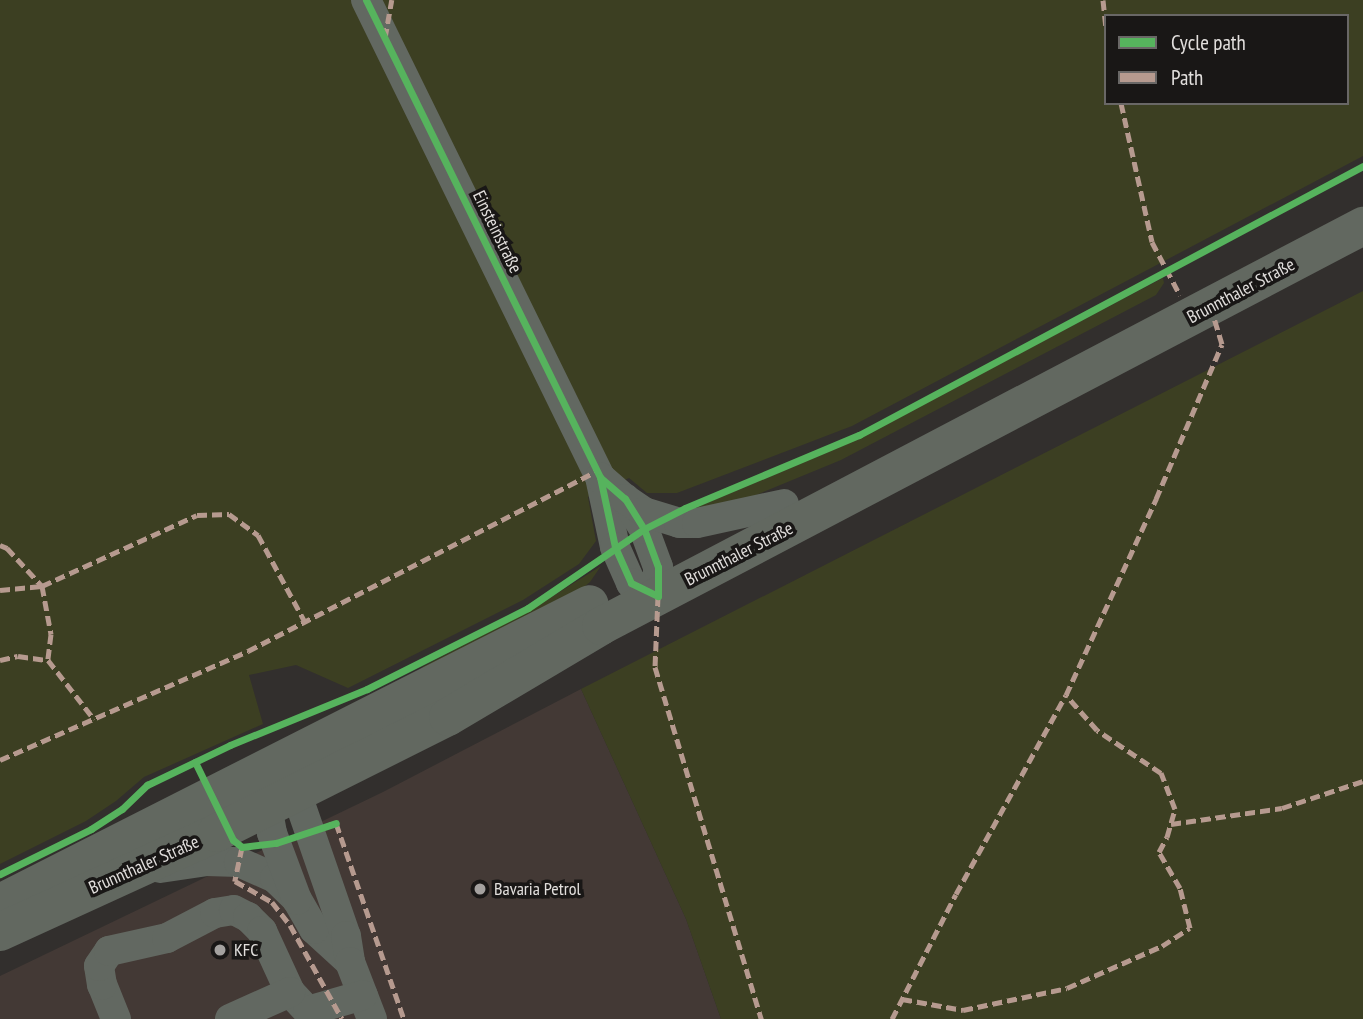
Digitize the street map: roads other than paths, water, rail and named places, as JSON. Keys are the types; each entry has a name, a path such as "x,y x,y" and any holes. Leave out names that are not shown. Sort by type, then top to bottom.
{"main road":[{"name":"Brunnthaler Straße","path":"0,932 281,800 448,717 558,650 649,582 784,504 1363,197"},
{"name":"Brunnthaler Straße","path":"0,903 1363,226"}],"street":[{"name":"Einsteinstraße","path":"366,0 600,477 615,547 649,582"},
{"name":"Einsteinstraße","path":"600,477 644,512 679,523 697,523 784,504"},
{"name":"Einsteinstraße","path":"625,499 644,529 649,582"},
{"path":"116,1019 102,985 99,965 109,951 167,938 215,913 234,910 248,917 262,931 290,992 308,1011 367,1007 350,962 346,936 266,769"},
{"path":"281,800 298,900"},
{"path":"122,875 224,860 239,862 275,878 298,900 314,929 350,962"},
{"path":"230,1019 290,992"}],"place":[{"name":"Bavaria Petrol","path":"480,889"},
{"name":"KFC","path":"220,950"}]}
